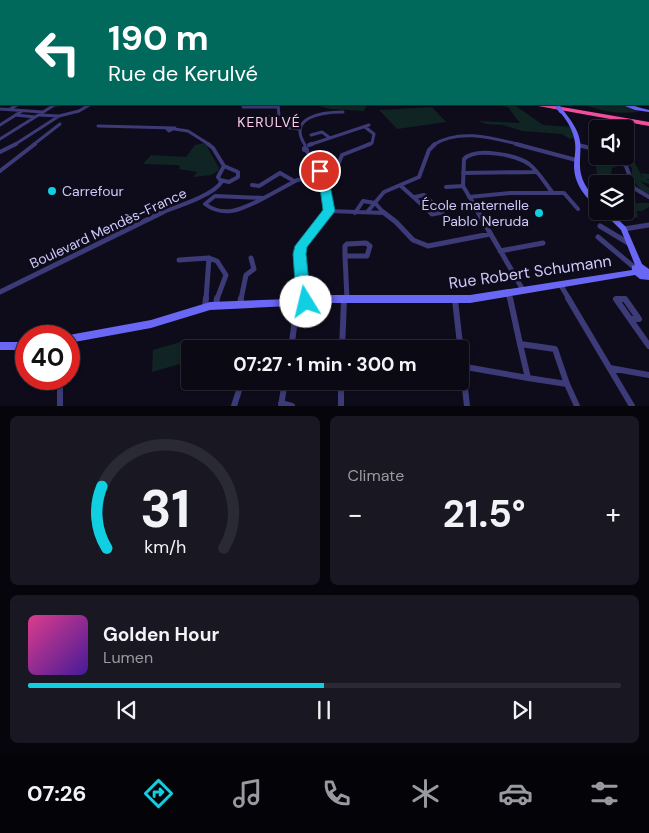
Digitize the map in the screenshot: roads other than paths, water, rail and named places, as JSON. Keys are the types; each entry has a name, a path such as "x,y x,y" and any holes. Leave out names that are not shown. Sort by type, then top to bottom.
{"highway":[{"path":"543,105 649,124"},
{"path":"551,105 649,124"}],"street":[{"path":"9,110 17,105"},
{"path":"0,139 54,105"},
{"path":"16,116 59,116 80,111 89,105"},
{"path":"243,107 278,105 279,116 275,126 299,129"},
{"path":"557,105 575,133 578,145 577,172 582,186 589,194"},
{"path":"624,105 649,111"},
{"path":"0,109 39,115"},
{"path":"1,124 22,111"},
{"path":"293,340 300,301 301,246 329,211 322,175 300,138 299,129 306,118 315,114 332,111 343,112"},
{"path":"0,152 32,135 59,116"},
{"path":"259,118 279,116"},
{"path":"0,171 60,124"},
{"path":"98,126 166,128 168,131 174,129 188,131 206,141 213,148 224,166 231,169"},
{"path":"264,198 215,196 205,204 213,210 239,211 264,198 294,182 322,175 338,165 342,155 372,143 374,134 367,126 305,148"},
{"path":"311,135 322,132 330,138"},
{"path":"368,211 378,196 384,191 401,186 419,177 429,152 435,144 455,138 490,137 576,160"},
{"path":"578,145 589,148"},
{"path":"523,290 463,186 465,157 476,153 514,157 526,162 552,192"},
{"path":"627,165 629,169 627,177 632,186 649,197"},
{"path":"222,181 218,178 224,166"},
{"path":"220,173 231,169"},
{"name":"Boulevard Mendès-France","path":"0,292 147,219 210,192 219,187 222,181 231,181 238,177 238,172 231,169"},
{"path":"463,173 535,172"},
{"path":"252,185 259,186 280,173 294,182"},
{"path":"401,186 432,214 442,212 424,195 415,197"},
{"path":"446,187 463,186"},
{"path":"469,197 511,193 564,193 578,209"},
{"path":"354,213 363,201 375,203 396,222 409,238 422,245 434,246 490,234"},
{"path":"329,211 354,213 368,211 383,212"},
{"path":"615,220 624,228 631,244 637,269"},
{"path":"624,228 649,225"},
{"path":"600,226 631,244"},
{"path":"598,237 622,261 648,276"},
{"path":"342,340 345,246 347,244 366,243 370,246 368,256 345,256"},
{"path":"500,251 543,243"},
{"path":"180,260 209,258 217,261 226,275 218,293 216,305"},
{"path":"205,307 209,258"},
{"path":"240,304 246,275 254,269 251,258"},
{"name":"Rue Robert Schumann","path":"80,337 151,324 216,305 345,300 455,300 560,284 637,269"},
{"path":"560,284 632,406"},
{"path":"507,293 510,298 528,378"},
{"path":"455,300 459,340"},
{"path":"630,319 649,346"},
{"path":"520,344 555,349 577,406"},
{"path":"0,346 15,346"},
{"path":"469,368 567,384"},
{"path":"610,368 649,374"},
{"path":"60,390 62,397 60,406"},
{"path":"234,406 239,390"},
{"path":"284,390 281,404 292,406"},
{"path":"341,390 341,406"},
{"path":"465,390 467,406"}],"place":[{"name":"Carrefour","path":"52,191"},
{"name":"École maternelle Pablo Neruda","path":"539,213"}],"district":[{"name":"KERULVÉ","path":"269,122"}]}
